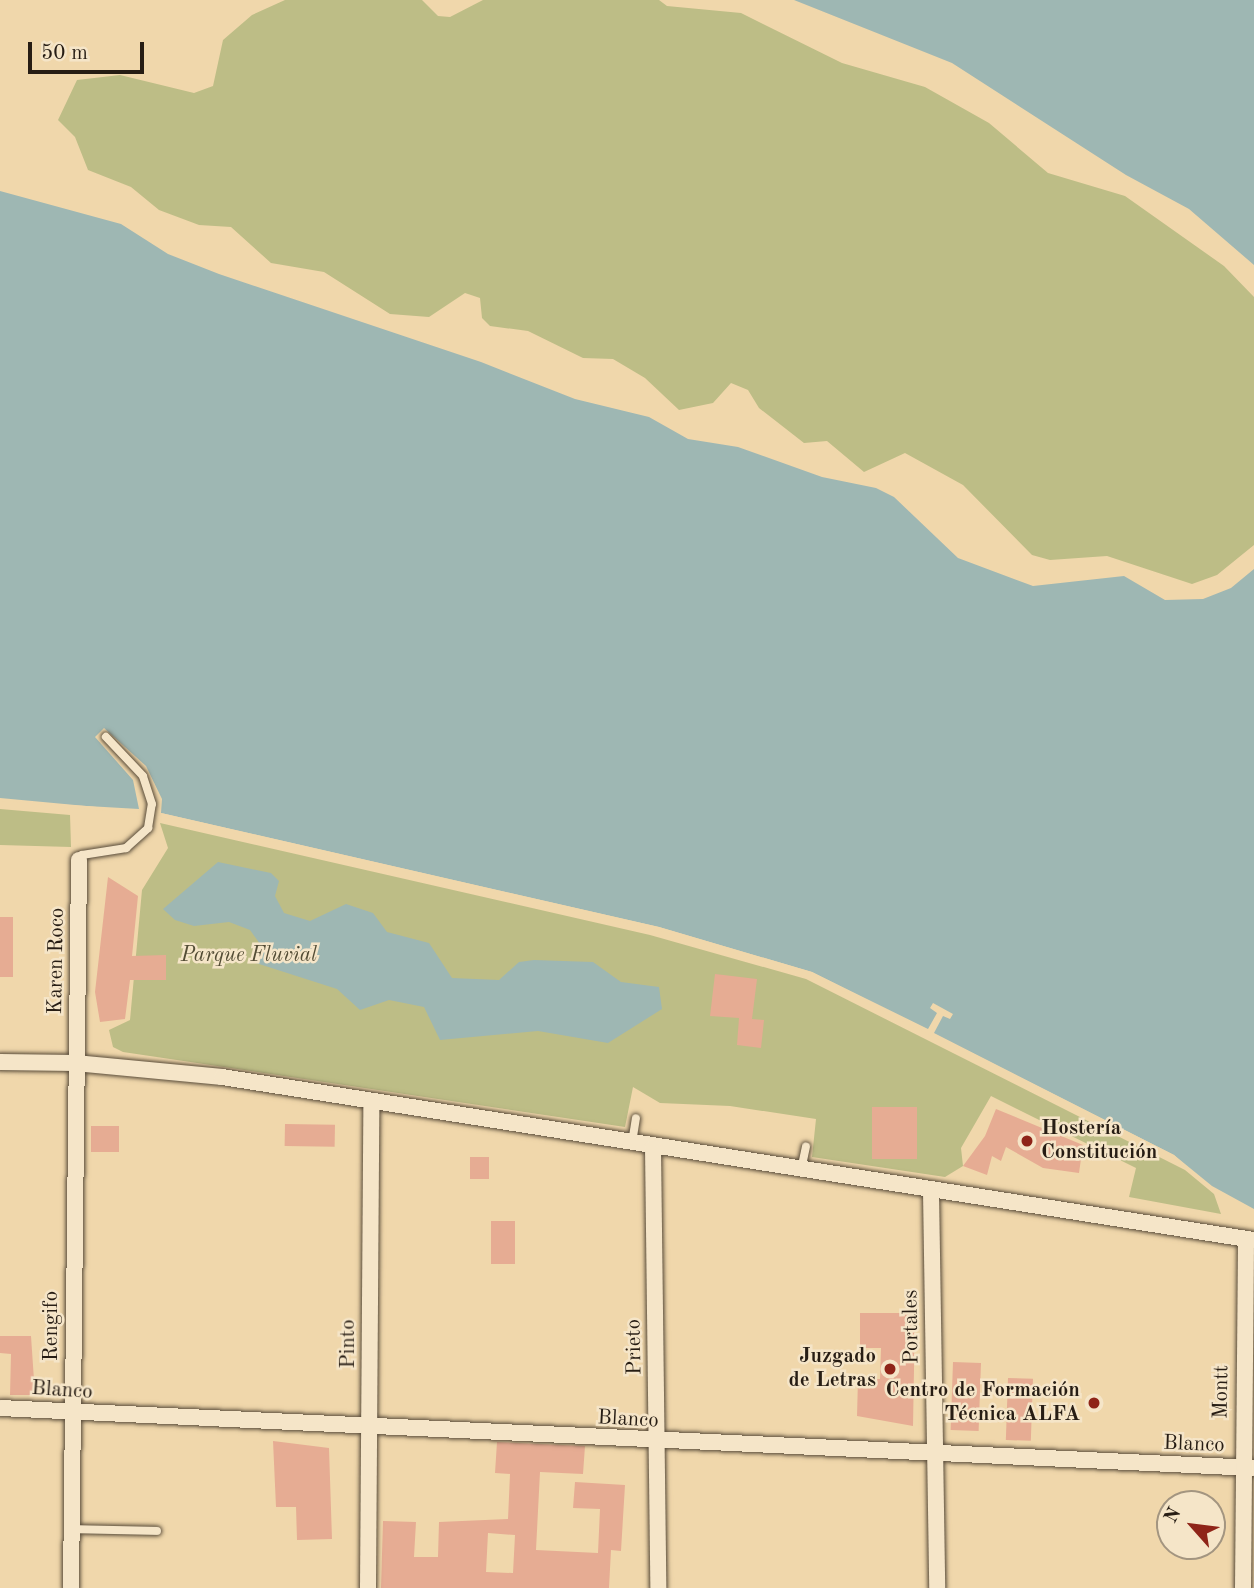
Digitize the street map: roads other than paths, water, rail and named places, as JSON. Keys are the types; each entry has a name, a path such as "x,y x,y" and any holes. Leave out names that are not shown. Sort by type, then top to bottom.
{"street":[{"name":"Karen Roco","path":"75,1063 79,860"},
{"path":"0,1062 75,1063 222,1077 653,1148 1250,1240"},
{"name":"Rengifo","path":"71,1588 75,1063"},
{"name":"Pinto","path":"369,1588 371,1101"},
{"name":"Prieto","path":"653,1148 658,1588"},
{"name":"Portales","path":"931,1191 937,1588"},
{"name":"Montt","path":"1242,1588 1248,1468 1250,1240"},
{"name":"Blanco","path":"0,1408 935,1457 1248,1468"}],"lane":[{"path":"79,860 82,855 126,848 148,828 152,804 143,776 106,737"},
{"path":"631,1144 636,1118"},
{"path":"801,1170 806,1147"},
{"path":"71,1529 157,1531"}],"water":[{"path":"794,0 1254,0 1254,265 1189,209 1126,175 952,63"},
{"path":"0,191 121,224 168,254 219,274 481,362 575,399 649,417 688,439 738,447 822,477 876,488 894,497 958,558 1033,586 1124,576 1165,600 1203,599 1231,588 1254,569 1254,1209 1212,1186 1174,1155 812,972 659,927 161,813 0,798"},
{"path":"218,862 271,873 279,881 275,896 284,913 310,921 346,904 373,913 387,932 429,943 452,978 499,980 519,962 534,960 593,962 621,982 659,987 662,1009 608,1043 538,1031 440,1040 424,1007 389,1000 360,1010 337,989 256,963 260,944 250,930 229,922 194,926 175,920 163,909"}],"place":[{"name":"Hostería Constitución","path":"1027,1141"},
{"name":"Juzgado de Letras","path":"890,1369"},
{"name":"Centro de Formación Técnica ALFA","path":"1094,1403"}],"park label":[{"name":"Parque Fluvial","path":"249,956"}]}
